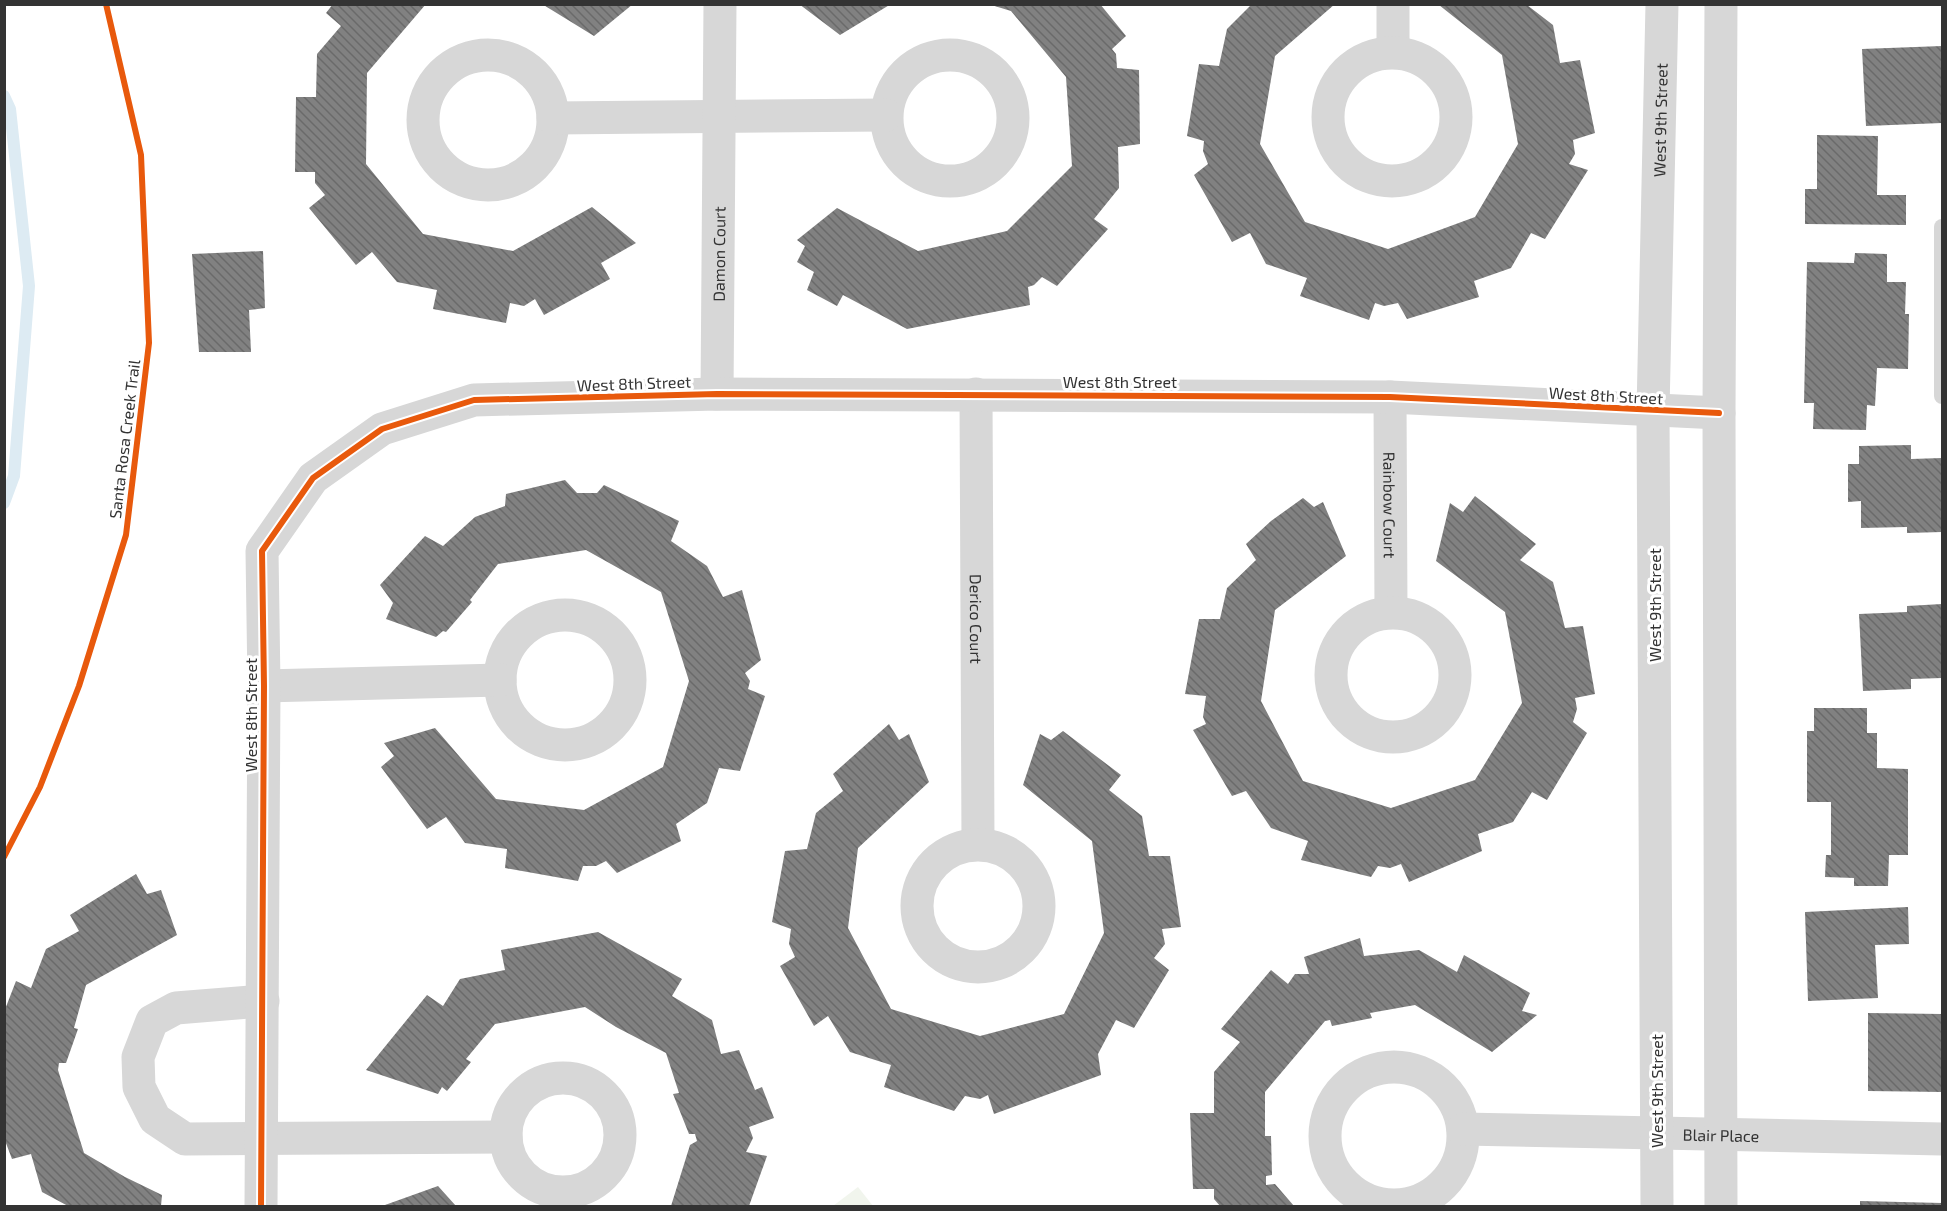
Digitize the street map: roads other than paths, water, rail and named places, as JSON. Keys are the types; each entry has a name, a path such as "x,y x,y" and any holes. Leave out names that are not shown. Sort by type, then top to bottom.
{"street":[{"name":"Damon Court","path":"717,394 720,4"},
{"path":"1393,4 1393,52"},
{"name":"West 9th Street","path":"1657,1206 1653,411 1662,4"},
{"path":"1720,4 1721,1206"},
{"path":"553,118 886,115"},
{"name":"West 8th Street","path":"261,1206 264,686 262,551 313,478 382,429 474,400 717,394 1390,397 1653,411 1719,412"},
{"name":"Derico Court","path":"976,394 978,844"},
{"name":"Rainbow Court","path":"1390,397 1391,612"},
{"name":"West 8th Street","path":"264,686 500,680"},
{"path":"263,1001 176,1008 152,1021 138,1057 139,1087 155,1119 185,1139 506,1137"},
{"path":"1384,1066 1407,1067 1418,1071 1428,1075 1446,1089 1458,1107 1463,1130 1461,1154 1451,1175 1434,1193 1412,1203 1389,1205 1365,1200 1347,1187 1333,1170 1325,1148 1325,1126 1332,1104 1338,1095 1345,1086 1363,1073 1384,1066"},
{"name":"Blair Place","path":"1463,1130 1942,1139"}],"lane":[{"path":"1942,227 1942,396"}],"waterway":[{"path":"4,96 10,109 29,286 14,476 4,503"}]}
